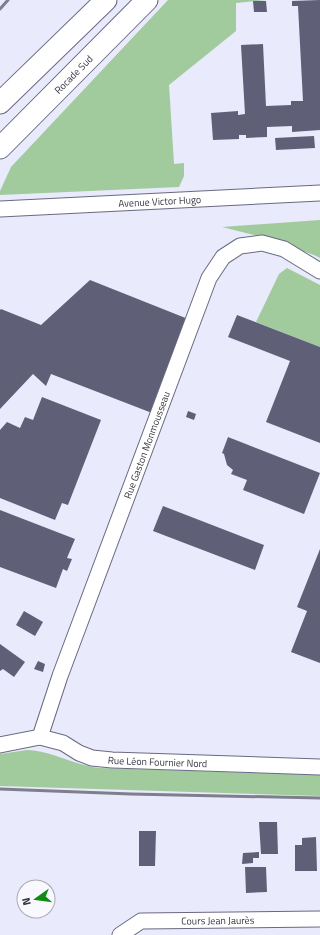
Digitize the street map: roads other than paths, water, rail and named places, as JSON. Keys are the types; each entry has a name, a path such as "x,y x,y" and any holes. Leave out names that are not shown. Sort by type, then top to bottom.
{"highway":[{"path":"4,98 106,0"},
{"name":"Rocade Sud","path":"0,148 147,0"}],"street":[{"name":"Avenue Victor Hugo","path":"0,209 320,193"},
{"name":"Rue Gaston Monmousseau","path":"40,737 60,676 80,605 209,278 223,257 240,246 262,243 284,249 320,270"},
{"name":"Rue Léon Fournier Nord","path":"0,745 40,737 63,743 79,753 92,758 112,760 320,767"},
{"name":"Cours Jean Jaurès","path":"120,935 141,921 320,920"}],"railway":[{"path":"0,9 8,0"},
{"path":"0,789 131,794 320,798"}]}
